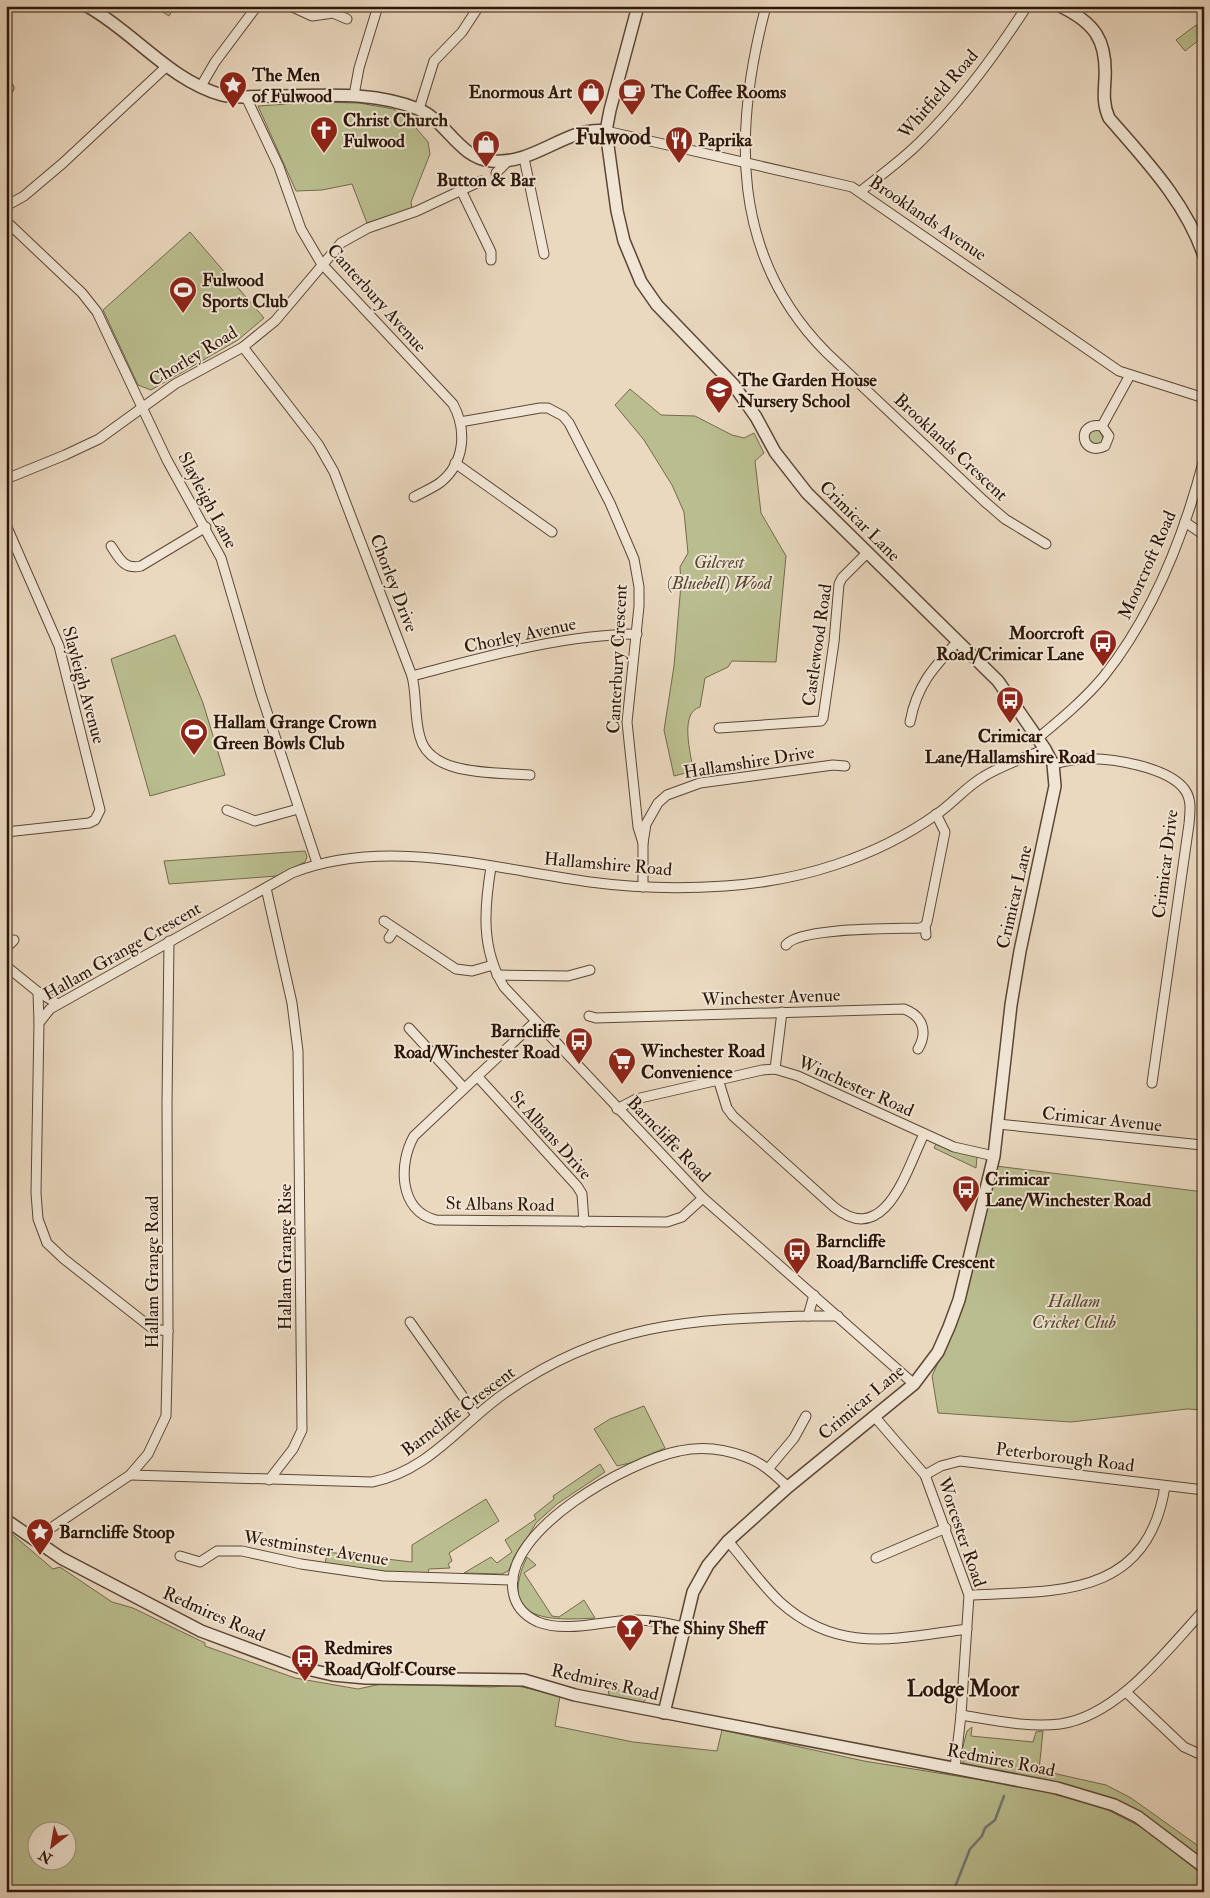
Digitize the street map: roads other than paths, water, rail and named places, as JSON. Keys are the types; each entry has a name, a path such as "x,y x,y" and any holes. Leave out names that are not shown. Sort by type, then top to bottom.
{"street":[{"path":"87,6 123,30 167,66 200,86 222,95 354,95 386,99 419,109 469,153 479,158 509,160 524,158 586,130 606,131"},
{"path":"200,86 214,62 257,6"},
{"path":"290,6 312,16 333,13 347,19"},
{"path":"354,95 359,68 378,6"},
{"path":"419,109 434,61 462,32 479,6"},
{"name":"Crimicar Lane","path":"638,6 606,131 617,212 624,241 641,282 657,305 733,384 752,410 787,470 821,508 998,682 1038,738 1053,764 1055,796 1020,950 1004,1054 994,1156 959,1300 950,1327 938,1352 914,1384 788,1487 728,1541 708,1565 696,1584 684,1626 664,1713"},
{"name":"Brooklands Crescent","path":"766,6 746,98 744,163 753,218 769,268 791,311 809,334 984,501 1006,519 1046,544"},
{"name":"Whitfield Road","path":"861,191 935,127 983,70 1027,6"},
{"path":"1060,6 1086,20 1102,42 1105,56 1105,109 1108,118 1172,192 1189,219 1204,256"},
{"path":"6,206 24,196 63,163 167,66"},
{"name":"Canterbury Avenue","path":"246,96 279,167 301,229 321,264 452,404 460,422 462,445 456,463 442,481 414,497"},
{"name":"Brooklands Avenue","path":"606,131 839,183 861,191 1119,371 1204,398"},
{"path":"524,158 544,254"},
{"path":"496,173 509,160"},
{"name":"Chorley Road","path":"6,479 87,445 175,384 243,347 286,309 341,242 417,211 481,181"},
{"path":"461,190 491,252 491,260"},
{"name":"Slayleigh Lane","path":"6,221 82,293 97,312 167,460 222,558 316,863"},
{"name":"Chorley Drive","path":"243,347 327,458 353,520 412,676 416,691 419,736 422,744 432,757 441,763 458,769 530,775"},
{"path":"1102,426 1130,376"},
{"name":"Canterbury Crescent","path":"460,422 540,408 555,411 569,423 610,503 634,559 639,587 637,634 627,722 639,836 643,843"},
{"name":"Moorcroft Road","path":"1038,738 1084,698 1103,677 1124,648 1156,593 1185,522 1204,459"},
{"path":"456,463 552,532"},
{"path":"1185,522 1195,527 1204,535"},
{"name":"Slayleigh Avenue","path":"6,525 59,646 100,810 95,820 90,823 6,832"},
{"path":"111,546 122,563 133,568 141,566 206,527"},
{"name":"Castlewood Road","path":"719,728 821,721 834,642 840,584 842,578 867,553"},
{"name":"Chorley Avenue","path":"412,676 561,640 614,634 637,634"},
{"path":"910,722 918,693 925,678 958,641"},
{"name":"Hallamshire Road","path":"316,863 354,858 428,858 590,882 643,887 726,886 802,874 851,860 874,850 936,814 983,777 1045,749"},
{"name":"Crimicar Drive","path":"1053,764 1082,758 1102,759 1151,770 1169,776 1178,782 1189,799 1189,824 1152,1083"},
{"name":"Hallamshire Drive","path":"643,887 643,843 646,824 658,803 667,794 700,783 833,765 845,766"},
{"path":"226,810 255,822 298,809"},
{"path":"786,944 792,939 827,932 920,928 925,931 945,832 936,814"},
{"path":"637,817 646,824"},
{"name":"Hallam Grange Crescent","path":"168,1332 153,1329 123,1306 54,1251 41,1232 36,1193 39,1023 50,1009 58,1004 292,873 316,863"},
{"name":"Barncliffe Road","path":"491,867 484,918 493,965 504,987 703,1198 914,1384"},
{"name":"Hallam Grange Rise","path":"266,888 292,1003 298,1051 302,1430 293,1450 269,1480"},
{"path":"384,921 456,969 472,971 493,965"},
{"path":"389,938 395,929"},
{"path":"6,948 14,940"},
{"name":"Hallam Grange Road","path":"33,1540 130,1475 148,1454 166,1416 169,941"},
{"path":"6,966 38,992 58,1004"},
{"path":"497,975 568,976 590,970"},
{"path":"38,992 39,1023"},
{"name":"Winchester Avenue","path":"589,1016 596,1018 649,1017 904,1009 917,1016 924,1030 918,1049"},
{"path":"775,1069 782,1012"},
{"name":"St Albans Road","path":"535,1022 464,1088 410,1142 405,1171 406,1188 413,1208 427,1218 436,1220 584,1222 676,1220 703,1198"},
{"path":"409,1028 464,1088"},
{"name":"Winchester Road","path":"617,1108 636,1098 718,1079 775,1069 798,1076 954,1147 994,1156"},
{"name":"St Albans Drive","path":"477,1076 577,1186 582,1194 584,1222"},
{"path":"718,1079 727,1108 733,1116 834,1207 848,1216 871,1217 885,1210 895,1197 924,1134"},
{"name":"Crimicar Avenue","path":"998,1124 1202,1145"},
{"path":"808,1316 814,1295"},
{"name":"Barncliffe Crescent","path":"269,1480 372,1482 388,1478 434,1454 476,1415 501,1395 550,1365 580,1351 628,1333 699,1320 838,1316"},
{"path":"410,1322 476,1415"},
{"path":"768,1469 794,1438 806,1416"},
{"name":"Worcester Road","path":"874,1416 925,1475 946,1528 968,1595 968,1629 955,1768"},
{"path":"684,1626 642,1620 547,1625 523,1612 514,1598 513,1580 520,1559 543,1526 591,1490 647,1461 680,1451 704,1448 745,1456 768,1469 788,1487"},
{"name":"Peterborough Road","path":"925,1475 941,1466 960,1462 1204,1490"},
{"path":"130,1475 269,1480"},
{"path":"968,1595 1073,1588 1106,1577 1132,1557 1145,1541 1156,1521 1165,1486"},
{"name":"Redmires Road","path":"6,1520 33,1540 105,1582 201,1631 298,1667 333,1675 366,1678 524,1680 575,1695 1057,1788 1114,1805 1154,1828 1204,1868"},
{"path":"876,1558 946,1528"},
{"path":"728,1541 779,1601 802,1619 833,1634 847,1638 882,1639 968,1629"},
{"name":"Westminster Avenue","path":"180,1556 200,1562 217,1551 242,1551 301,1564 384,1576 513,1580"},
{"path":"961,1715 1036,1725 1061,1724 1074,1720 1104,1706 1126,1692 1204,1610"},
{"path":"1126,1692 1184,1747 1204,1756"}],"waterway":[{"path":"953,1892 970,1849 982,1836 985,1828 995,1820 1004,1796"}],"place":[{"name":"The Men of Fulwood","path":"233,109"},
{"name":"Enormous Art","path":"591,116"},
{"name":"The Coffee Rooms","path":"632,116"},
{"name":"Christ Church Fulwood","path":"324,154"},
{"name":"Paprika","path":"679,164"},
{"name":"Button & Bar","path":"486,168"},
{"name":"Fulwood Sports Club","path":"183,314"},
{"name":"The Garden House Nursery School","path":"719,414"},
{"name":"Moorcroft Road/Crimicar Lane","path":"1103,667"},
{"name":"Crimicar Lane/Hallamshire Road","path":"1010,724"},
{"name":"Hallam Grange Crown Green Bowls Club","path":"194,756"},
{"name":"Barncliffe Road/Winchester Road","path":"579,1065"},
{"name":"Winchester Road Convenience","path":"622,1085"},
{"name":"Crimicar Lane/Winchester Road","path":"966,1213"},
{"name":"Barncliffe Road/Barncliffe Crescent","path":"797,1275"},
{"name":"Barncliffe Stoop","path":"40,1556"},
{"name":"The Shiny Sheff","path":"630,1652"},
{"name":"Redmires Road/Golf Course","path":"305,1682"}],"district":[{"name":"Fulwood","path":"613,136"},
{"name":"Lodge Moor","path":"963,1688"}],"park label":[{"name":"Gilcrest (Bluebell) Wood","path":"719,572"},
{"name":"Hallam Cricket Club","path":"1074,1311"}]}
